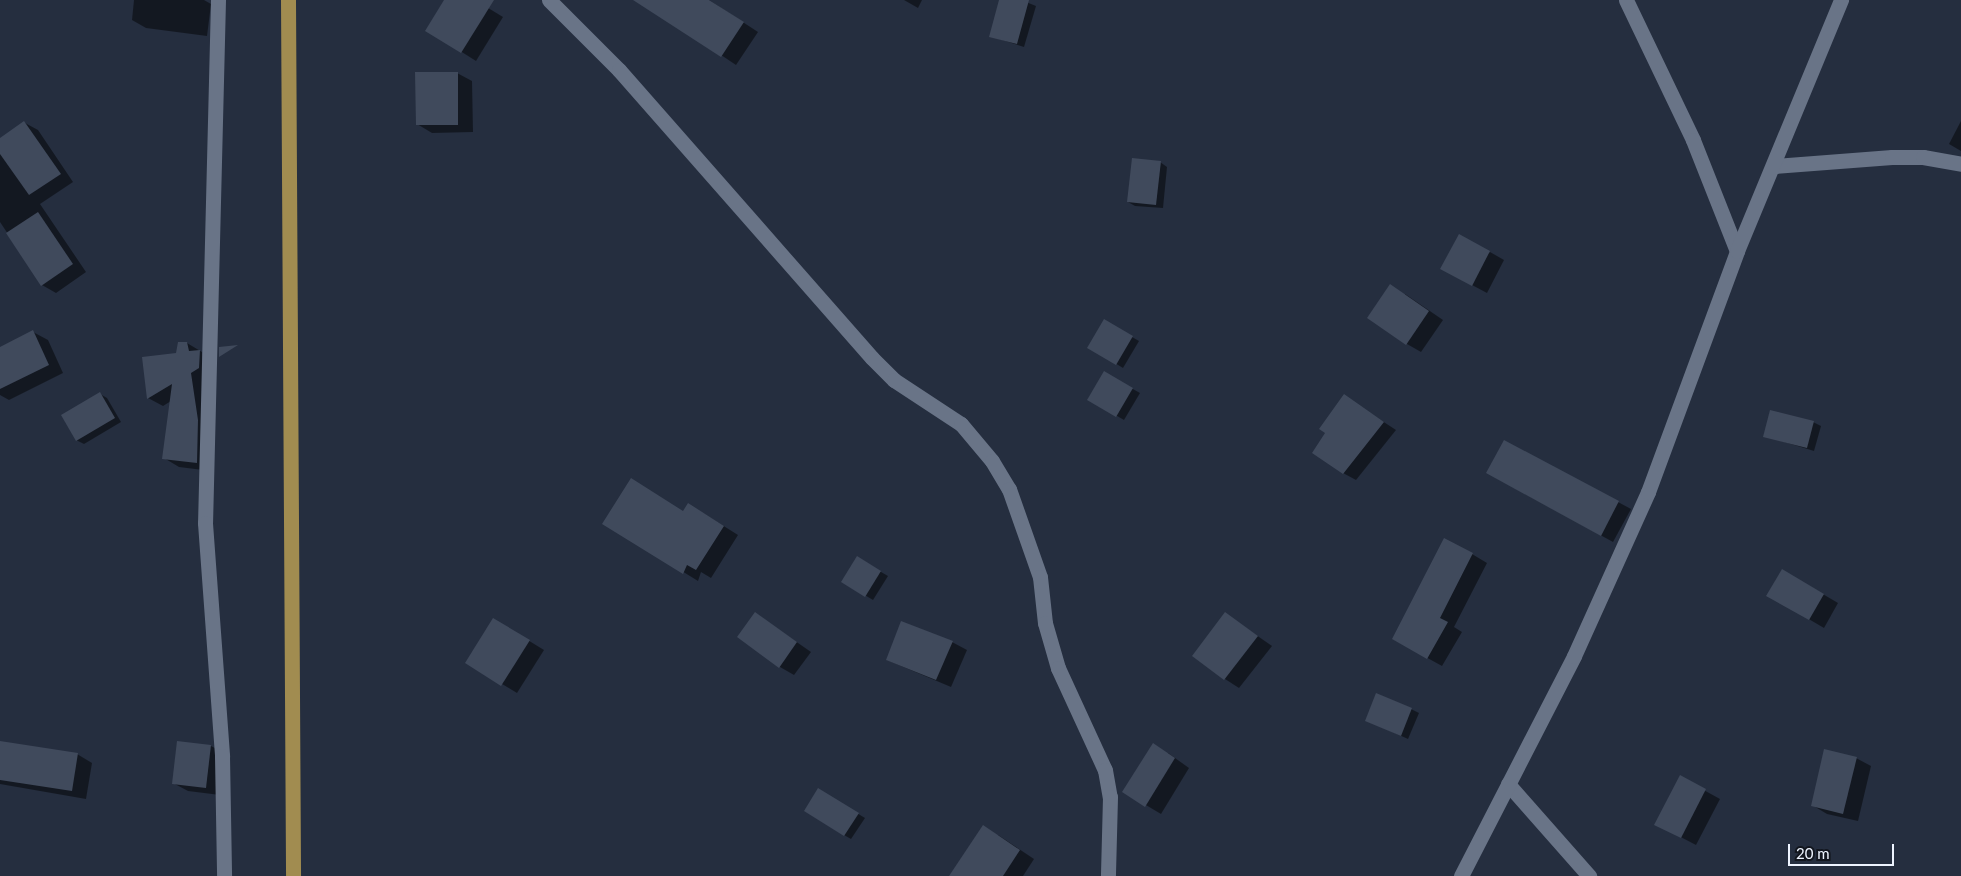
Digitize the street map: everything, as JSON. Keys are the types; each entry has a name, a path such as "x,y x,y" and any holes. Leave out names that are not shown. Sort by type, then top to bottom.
{"main road":[{"path":"288,0 293,876"}],"street":[{"path":"218,0 205,513 222,756 224,876"},
{"path":"549,0 619,70 872,358 894,380 961,424 992,461 1009,489 1040,577 1045,623 1058,668 1105,770 1110,797 1108,876"},
{"path":"1626,0 1693,140 1737,251"},
{"path":"1460,876 1574,656 1648,492 1737,251 1775,166 1841,0"},
{"path":"1775,166 1892,157 1924,157 1961,164"},
{"path":"1508,784 1589,876"}],"building":[{"path":"444,0 494,0 461,53 425,31"},
{"path":"633,0 709,0 744,22 721,57"},
{"path":"999,0 1029,0 1017,44 989,37"},
{"path":"415,72 458,72 458,125 416,125"},
{"path":"24,121 61,174 29,195 0,154 0,138"},
{"path":"1132,158 1161,161 1156,205 1127,202"},
{"path":"38,212 73,264 41,286 6,233"},
{"path":"1459,234 1490,251 1472,286 1440,269"},
{"path":"1390,284 1429,311 1406,345 1367,318"},
{"path":"1104,319 1133,336 1116,365 1087,348"},
{"path":"33,330 49,365 0,389 0,347"},
{"path":"178,342 187,342 189,351 200,350 199,368 191,373 198,420 197,463 162,459 172,384 147,399 142,357 176,353"},
{"path":"238,345 219,357 219,347"},
{"path":"1104,371 1133,388 1116,417 1087,400"},
{"path":"100,392 115,418 76,441 61,415"},
{"path":"1344,394 1384,422 1343,474 1312,453 1325,433 1319,429"},
{"path":"1770,410 1814,421 1807,448 1763,437"},
{"path":"1504,440 1619,501 1601,536 1486,473"},
{"path":"631,478 683,511 688,503 724,526 696,570 687,565 683,574 602,524"},
{"path":"1444,538 1473,553 1440,618 1448,622 1427,659 1392,639"},
{"path":"857,556 881,571 865,597 841,582"},
{"path":"1782,569 1824,594 1809,620 1766,596"},
{"path":"755,612 797,642 779,668 737,637"},
{"path":"1225,612 1258,636 1224,680 1192,656"},
{"path":"493,618 530,640 501,686 465,663"},
{"path":"901,621 953,641 936,680 886,660"},
{"path":"1376,693 1412,708 1401,736 1365,721"},
{"path":"0,741 78,753 72,791 0,780"},
{"path":"177,741 211,745 206,788 172,784"},
{"path":"1153,743 1175,758 1145,807 1122,792"},
{"path":"1824,749 1857,757 1843,814 1811,806"},
{"path":"1680,775 1706,789 1681,838 1654,825"},
{"path":"818,788 859,813 844,836 804,811"},
{"path":"983,825 1020,850 1003,876 949,876"}]}
